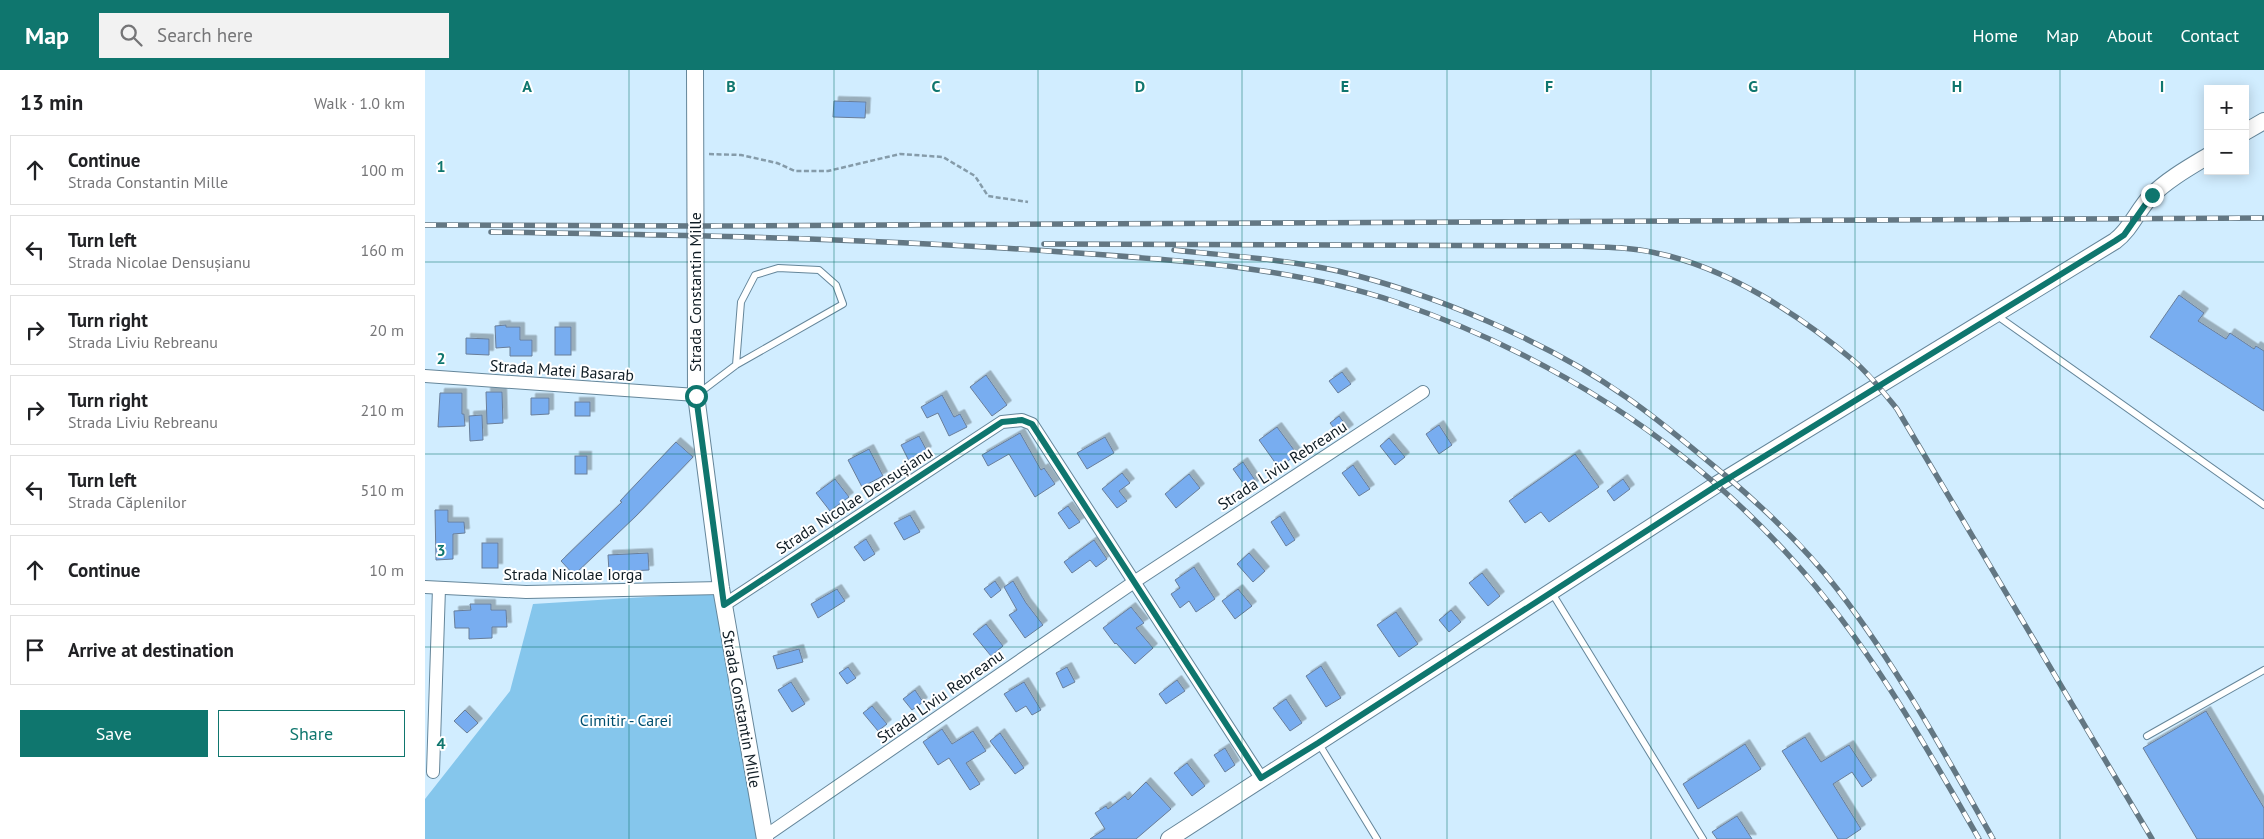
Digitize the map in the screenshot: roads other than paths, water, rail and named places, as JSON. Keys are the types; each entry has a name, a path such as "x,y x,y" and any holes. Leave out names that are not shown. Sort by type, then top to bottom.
{"street":[{"name":"Strada Constantin Mille","path":"695,70 696,396 721,588 765,838"},
{"path":"2248,130 2264,120"},
{"path":"1169,839 1716,486 1994,313 2115,241 2124,235 2152,195 2169,181 2204,159"},
{"name":"Strada Matei Basarab","path":"425,376 696,396"},
{"name":"Strada Liviu Rebreanu","path":"765,838 1133,582 1423,392"},
{"name":"Strada Nicolae Densușianu","path":"724,605 1002,422 1022,420 1032,424 1133,582"},
{"path":"1133,582 1261,778"},
{"name":"Strada Nicolae Iorga","path":"425,587 526,592 721,588"},
{"path":"433,772 439,588"}],"lane":[{"path":"696,396 736,365 843,304 836,285 819,270 778,268 755,275 741,302 736,365"},
{"path":"1994,313 2264,505"},
{"path":"1552,592 1703,839"},
{"path":"2147,736 2264,670"},
{"path":"1318,743 1377,839"}],"railway":[{"path":"425,225 695,226 2264,218"},
{"path":"491,232 919,243 1189,262 1273,272 1314,280 1396,302 1452,323 1507,347 1559,374 1611,405 1659,439 1706,476 1750,516 1820,591 1870,659 1915,729 1979,839"},
{"path":"1044,244 1577,246 1617,248 1646,251 1682,260 1709,269 1735,281 1786,310 1833,344 1871,378 1897,409 2152,839"},
{"path":"1174,250 1318,267 1374,280 1412,292 1488,321 1525,338 1595,376 1639,406 1689,445 1756,503 1799,544 1825,574 1860,620 1901,681 1939,743 1993,839"}],"park label":[{"name":"Cimitir - Carei","path":"626,720"}]}
